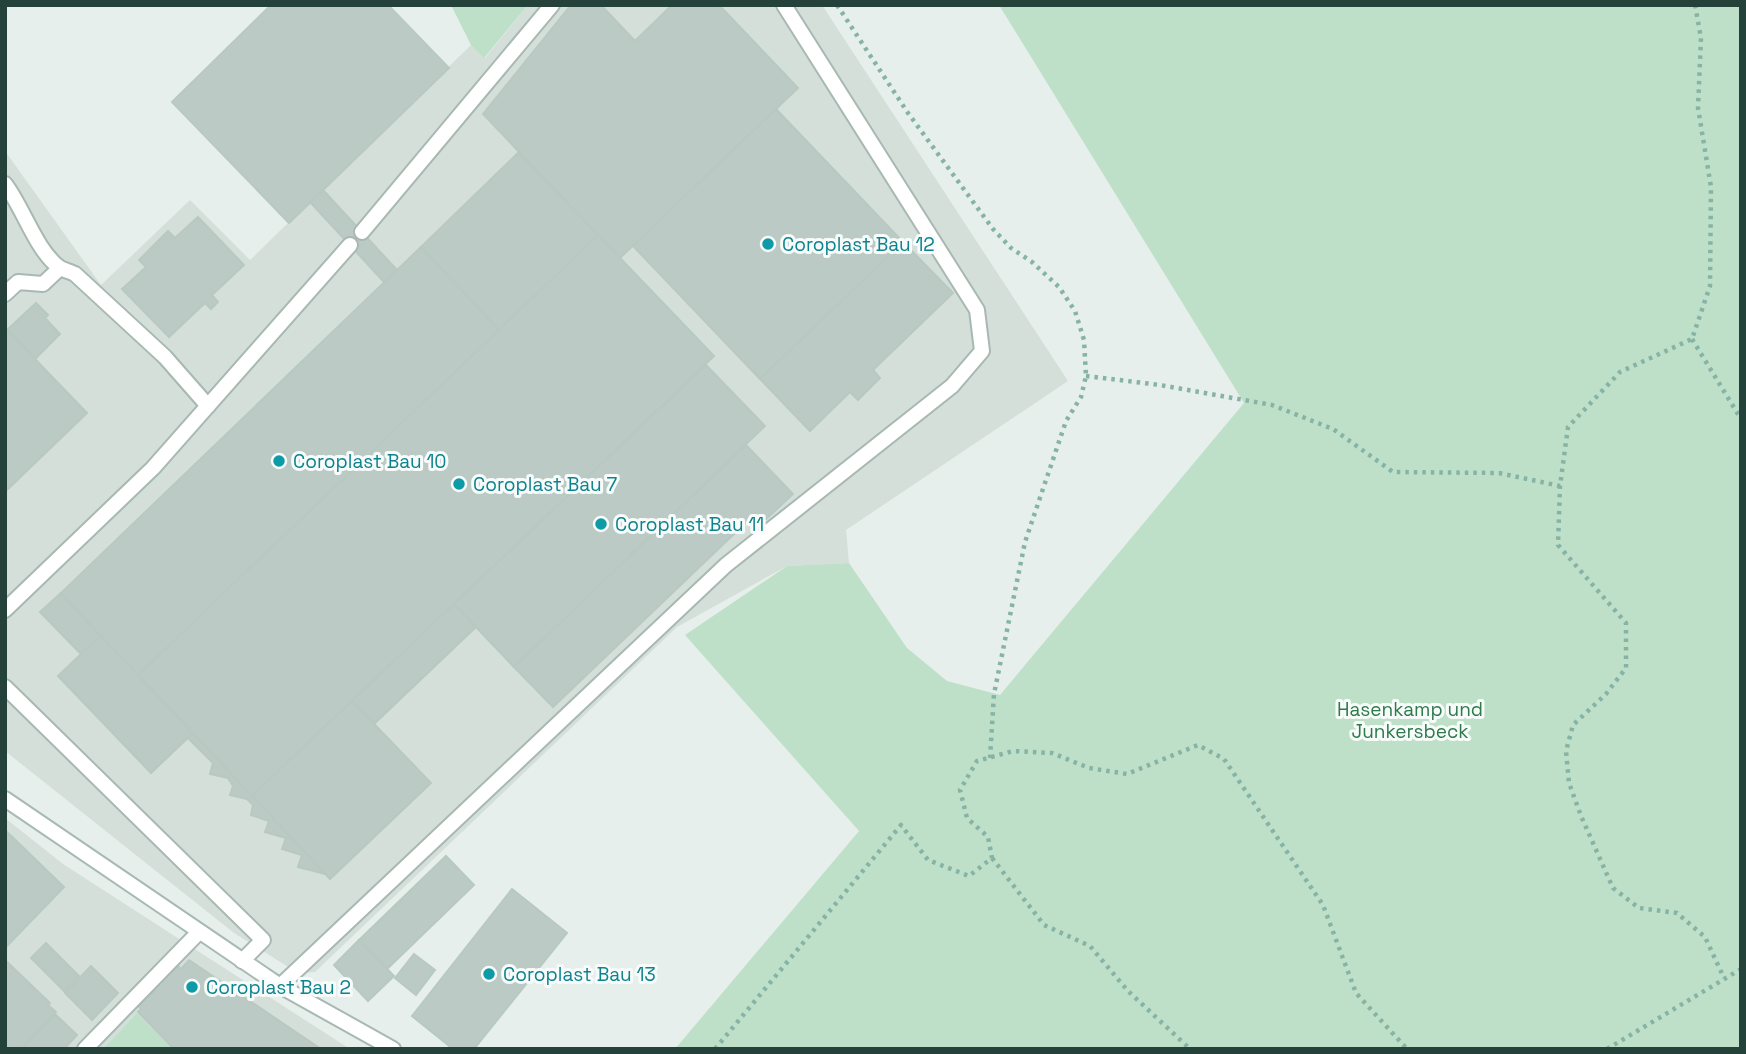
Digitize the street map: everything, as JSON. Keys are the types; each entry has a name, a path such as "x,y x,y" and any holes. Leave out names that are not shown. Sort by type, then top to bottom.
{"lane":[{"path":"362,232 552,5"},
{"path":"280,986 726,565 952,386 982,351 977,310 784,5"},
{"path":"5,184 18,200 34,236 60,268 75,274 165,358 208,406"},
{"path":"5,610 153,468 350,245"},
{"path":"5,294 18,282 43,284 60,268"},
{"path":"5,687 263,940 242,961"},
{"path":"5,799 280,986 393,1049"},
{"path":"85,1049 199,932"}],"path":[{"path":"1695,5 1701,38 1699,108 1711,187 1710,286 1692,339 1620,372 1568,427 1559,486 1558,545 1626,623 1626,668 1606,694 1573,725 1566,751 1569,783 1581,816 1614,888 1639,908 1677,913 1705,937 1724,978"},
{"path":"1692,339 1741,419"},
{"path":"1086,376 1160,384 1272,405 1334,429 1393,472 1499,473 1559,486"},
{"path":"990,758 994,694"},
{"path":"1190,1049 1128,991 1090,946 1044,925 992,858 988,837 967,818 960,790 977,761 1013,751 1052,754 1089,768 1127,774 1198,745 1224,758 1323,905 1356,993 1407,1049"},
{"path":"715,1049 901,825 928,860 969,876 992,858"},
{"path":"1606,1049 1741,969"}],"shaded area":[{"path":"528,5 822,5 1068,381 846,530 849,563 787,566 677,627 315,972 298,973 234,933 5,751 5,151 101,285 190,200 250,260 471,45 485,58"},
{"path":"5,818 63,864 350,1049 173,1049 137,1013 103,1049 5,1049"}],"green space":[{"path":"451,5 528,5 484,58 471,45"},
{"name":"Hasenkamp und Junkersbeck","path":"999,5 1741,5 1741,1049 675,1049 859,831 685,635 787,566 849,563 907,648 947,681 1000,695 1244,403"},
{"path":"137,1013 173,1049 103,1049"}],"building":[{"path":"271,5 388,5 449,68 289,223 172,102"},
{"path":"571,5 601,5 635,41 672,5 719,5 798,88 620,258 483,114"},
{"name":"Coroplast Bau 12","path":"776,109 903,242 760,379 633,246"},
{"path":"518,153 598,235 499,330 421,247"},
{"path":"323,190 397,270 384,282 310,202"},
{"path":"198,217 244,265 212,295 218,302 211,309 205,303 169,337 122,289 146,267 139,260 168,231 175,238"},
{"name":"Coroplast Bau 7","path":"598,235 714,356 252,796 138,675"},
{"path":"903,242 953,293 873,370 880,378 858,400 850,392 810,431 760,379"},
{"name":"Coroplast Bau 10","path":"421,247 499,330 138,675 61,593"},
{"path":"36,303 48,315 45,318 60,334 35,359 7,330"},
{"path":"7,330 87,413 5,492 5,332"},
{"name":"Coroplast Bau 11","path":"706,365 765,426 514,667 454,604"},
{"path":"746,445 793,494 765,520 757,512 553,707 514,667"},
{"path":"61,593 100,636 81,654 40,612"},
{"path":"454,604 476,627 374,724 352,701"},
{"path":"100,636 193,733 151,773 58,676"},
{"path":"352,701 431,783 330,879 252,796"},
{"path":"193,733 325,874 298,867 302,855 282,849 286,838 265,832 269,821 251,815 253,805 247,799 230,795 233,786 228,778 210,774 213,763 188,738"},
{"path":"5,830 64,887 5,948"},
{"path":"446,856 474,885 387,969 359,940"},
{"name":"Coroplast Bau 13","path":"512,889 567,933 474,1049 453,1049 412,1016"},
{"path":"359,940 394,976 368,1001 334,965"},
{"path":"46,943 79,976 64,991 31,958"},
{"path":"414,954 435,970 416,995 395,978"},
{"path":"5,960 56,1012 21,1049 5,1049"},
{"name":"Coroplast Bau 2","path":"189,960 321,1049 174,1049 138,1012 141,1009 137,1004 176,964 181,969"},
{"path":"91,966 118,993 92,1020 65,993"},
{"path":"55,1014 77,1035 64,1049 21,1049"}],"place":[{"name":"Coroplast Bau 12","path":"768,244"},
{"name":"Coroplast Bau 10","path":"279,461"},
{"name":"Coroplast Bau 7","path":"459,484"},
{"name":"Coroplast Bau 11","path":"601,524"},
{"name":"Coroplast Bau 13","path":"489,974"},
{"name":"Coroplast Bau 2","path":"192,987"}]}
